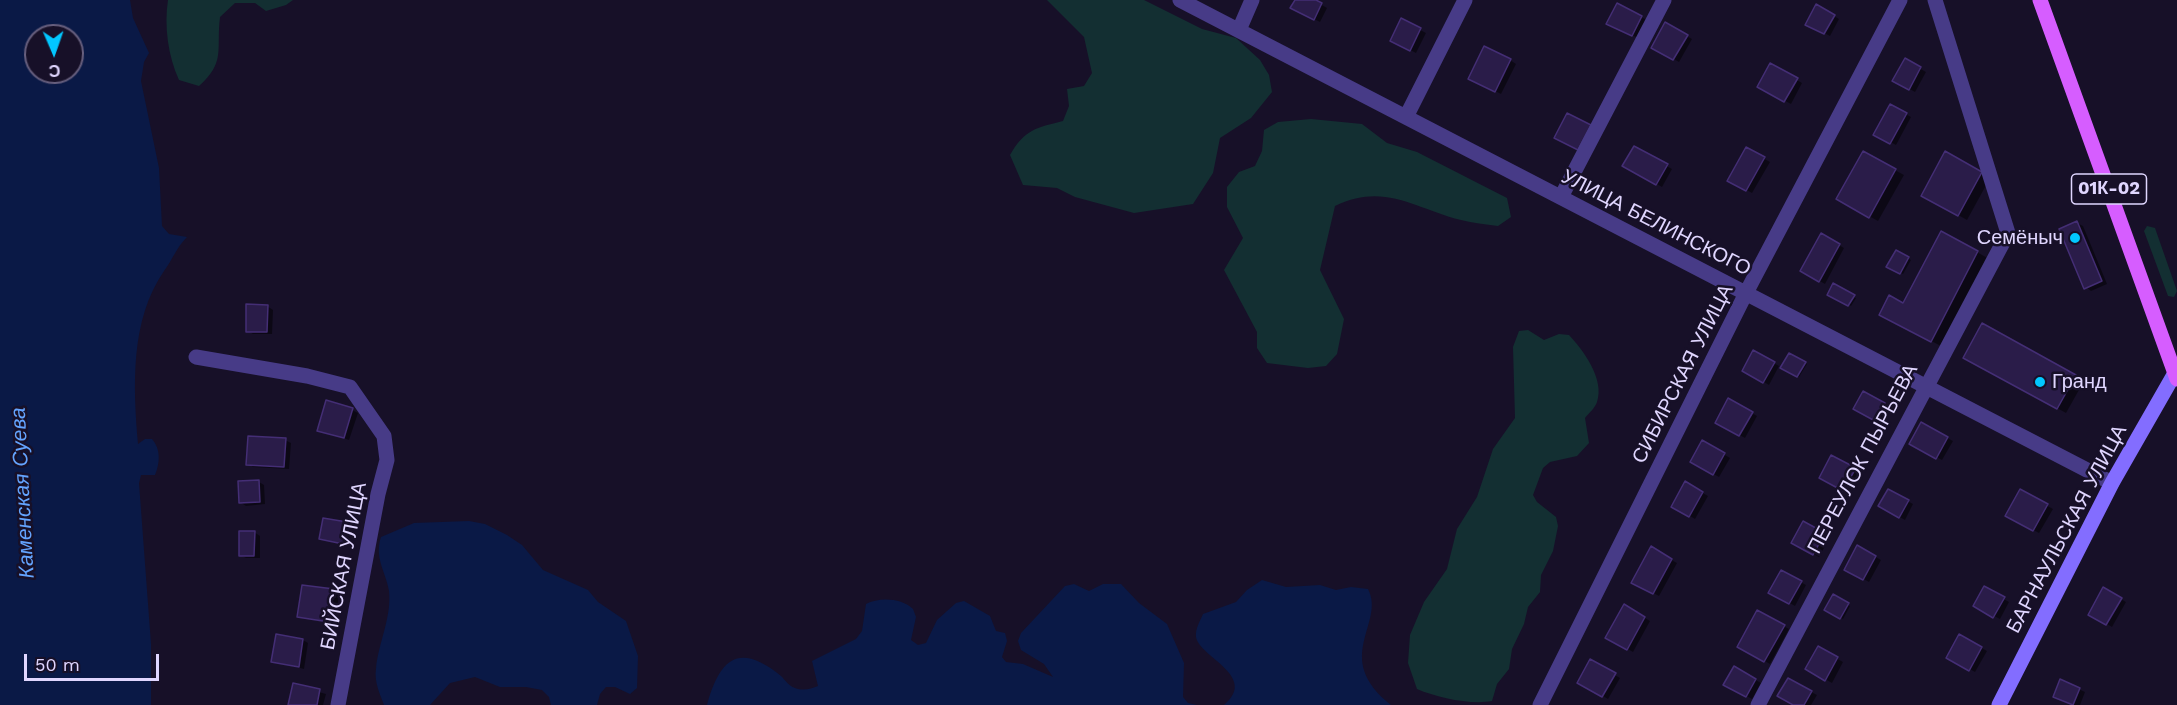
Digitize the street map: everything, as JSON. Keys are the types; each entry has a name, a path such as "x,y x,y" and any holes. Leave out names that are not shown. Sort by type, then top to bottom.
{"main road":[{"name":"01К-02","path":"2040,0 2176,376"}],"street":[{"name":"УЛИЦА БЕЛИНСКОГО","path":"1180,0 2112,483"},
{"path":"1239,30 1252,0"},
{"path":"1406,117 1465,0"},
{"path":"1561,197 1664,0"},
{"name":"СИБИРСКАЯ УЛИЦА","path":"1540,705 1746,293 1900,0"},
{"name":"ПЕРЕУЛОК ПЫРЬЕВА","path":"1758,705 1925,385 2008,233 1935,0"},
{"name":"БИЙСКАЯ УЛИЦА","path":"196,357 307,376 350,387 384,436 387,460 378,494 338,705"},
{"name":"БАРНАУЛЬСКАЯ УЛИЦА","path":"1999,705 2112,483 2176,376"}],"green space":[{"path":"168,0 293,0 286,5 266,11 255,3 235,3 220,17 216,62 213,70 199,86 179,80 175,71 168,41 166,20"},
{"path":"1047,0 1144,0 1202,29 1236,38 1260,60 1269,75 1272,92 1251,118 1220,138 1213,173 1193,204 1134,213 1075,197 1057,188 1023,185 1010,155 1015,146 1032,131 1063,121 1069,106 1067,89 1084,86 1092,73 1084,37"},
{"path":"1311,119 1362,124 1387,143 1417,152 1507,198 1511,217 1498,226 1475,223 1399,200 1369,196 1335,206 1320,270 1344,319 1337,354 1326,366 1308,368 1267,363 1257,348 1257,332 1224,270 1243,238 1227,207 1227,187 1239,172 1255,166 1262,151 1264,130 1278,122"},
{"path":"2147,226 2155,228 2177,291 2174,297 2168,296 2144,231"},
{"path":"1528,330 1544,340 1559,334 1569,335 1591,366 1599,393 1596,404 1585,418 1589,443 1577,456 1550,462 1543,468 1533,495 1537,502 1556,517 1558,526 1553,551 1541,575 1540,592 1528,607 1524,624 1512,649 1509,669 1497,684 1492,701 1474,702 1444,698 1417,689 1408,663 1410,635 1424,602 1447,569 1457,529 1477,497 1493,449 1515,418 1513,347 1519,331"}],"water":[{"name":"Каменская Суева","path":"0,0 130,0 133,18 149,53 144,62 141,81 159,168 162,226 169,234 187,237 177,249 153,290 145,311 136,354 135,400 138,444 145,439 152,439 159,456 155,475 141,475 139,483 151,644 151,705 0,705"},
{"path":"469,521 485,524 507,535 522,545 543,570 588,590 598,602 626,621 638,656 637,688 630,694 615,687 606,687 600,694 597,705 551,705 549,697 542,690 526,687 500,687 475,677 450,683 430,705 384,705 376,679 377,660 389,611 388,584 379,552 381,537 414,523"},
{"path":"1262,580 1286,587 1320,585 1336,590 1351,587 1368,589 1372,602 1362,656 1365,672 1374,688 1391,705 1224,705 1233,695 1235,685 1231,676 1200,644 1196,637 1197,628 1203,614 1236,602 1247,590"},
{"path":"1074,584 1089,591 1103,584 1121,584 1139,603 1167,624 1184,663 1183,697 1188,703 1197,705 707,705 718,676 725,666 733,660 743,658 766,666 781,676 789,685 798,689 818,686 812,661 856,639 862,631 866,604 884,600 897,601 913,609 916,617 911,640 918,645 926,643 937,620 956,603 964,601 990,616 996,631 1005,633 1007,641 1002,657 1006,662 1023,664 1053,677 1044,664 1021,650 1018,641 1021,633 1065,586"}],"building":[{"path":"1295,0 1316,0 1322,3 1314,20 1290,8"},
{"path":"1617,3 1642,16 1632,36 1606,24"},
{"path":"1816,4 1835,15 1824,34 1805,25"},
{"path":"1401,18 1421,28 1410,51 1390,41"},
{"path":"1665,22 1688,35 1673,60 1651,48"},
{"path":"1484,46 1511,59 1495,92 1468,79"},
{"path":"1905,58 1921,67 1909,90 1892,81"},
{"path":"1770,63 1798,78 1784,102 1757,87"},
{"path":"1890,104 1907,113 1890,144 1873,135"},
{"path":"1567,113 1591,125 1578,150 1554,138"},
{"path":"1634,146 1668,164 1656,185 1622,166"},
{"path":"1746,147 1765,157 1746,191 1727,181"},
{"path":"1863,151 1896,169 1869,218 1836,199"},
{"path":"1945,151 1982,172 1958,216 1921,196"},
{"path":"2077,221 2102,281 2084,289 2059,229"},
{"path":"1941,231 1978,251 1931,342 1879,315 1889,295 1903,303"},
{"path":"1821,233 1840,244 1819,282 1800,271"},
{"path":"1896,250 1909,257 1900,274 1886,267"},
{"path":"1833,283 1855,295 1848,306 1827,295"},
{"path":"246,304 268,305 267,332 246,332"},
{"path":"1982,323 2076,375 2057,409 1963,358"},
{"path":"1753,350 1775,362 1763,383 1742,371"},
{"path":"1789,353 1806,362 1797,377 1780,368"},
{"path":"1863,391 1885,403 1875,421 1853,409"},
{"path":"1728,398 1753,412 1739,436 1715,423"},
{"path":"326,400 353,408 344,438 317,431"},
{"path":"1921,422 1948,437 1936,459 1909,444"},
{"path":"248,436 286,438 284,467 246,465"},
{"path":"1702,440 1725,453 1713,475 1690,462"},
{"path":"1831,455 1856,468 1843,491 1819,478"},
{"path":"259,480 260,502 239,503 238,481"},
{"path":"1685,481 1703,492 1689,517 1671,507"},
{"path":"1888,489 1909,500 1899,518 1878,506"},
{"path":"2020,489 2048,504 2033,531 2005,516"},
{"path":"323,518 347,522 343,544 319,539"},
{"path":"1803,521 1825,533 1813,555 1791,543"},
{"path":"239,531 255,531 254,556 239,556"},
{"path":"1857,545 1876,556 1863,580 1844,570"},
{"path":"1651,546 1672,559 1653,594 1631,583"},
{"path":"1781,570 1802,581 1789,604 1768,593"},
{"path":"302,585 334,589 329,622 297,617"},
{"path":"1984,586 2005,597 1993,618 1973,606"},
{"path":"2103,587 2122,598 2106,625 2088,615"},
{"path":"1833,594 1849,603 1840,619 1824,610"},
{"path":"1624,604 1645,617 1627,650 1605,638"},
{"path":"1757,610 1785,625 1764,662 1737,647"},
{"path":"276,634 303,639 299,667 271,662"},
{"path":"1959,634 1982,647 1969,671 1946,658"},
{"path":"1818,646 1838,657 1825,681 1805,669"},
{"path":"1590,659 1616,673 1602,697 1577,683"},
{"path":"1734,666 1756,679 1746,697 1723,685"},
{"path":"1788,678 1812,691 1804,705 1793,705 1777,696"},
{"path":"2060,679 2080,688 2073,705 2053,697"},
{"path":"293,683 320,689 317,705 288,705"}],"place":[{"name":"Семёныч","path":"2075,238"},
{"name":"Гранд","path":"2040,382"}]}
